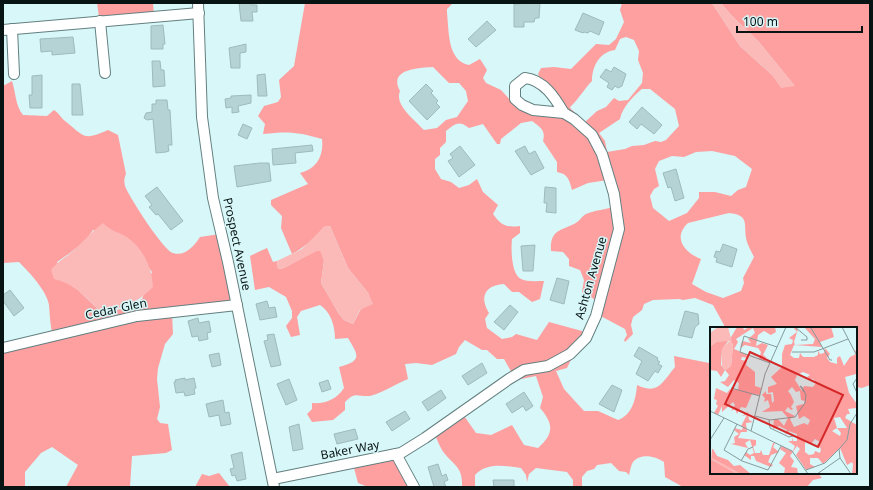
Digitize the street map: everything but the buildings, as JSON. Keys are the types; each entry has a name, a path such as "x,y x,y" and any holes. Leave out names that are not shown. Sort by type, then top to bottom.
{"street":[{"path":"14,74 7,30 100,21 198,8"},
{"name":"Prospect Avenue","path":"198,8 202,117 213,198 274,483"},
{"path":"100,21 105,73"},
{"name":"Ashton Avenue","path":"396,454 401,453 425,438 524,370 548,366 570,354 586,338 596,316 619,229 614,194 602,154 592,135 574,119 564,113 550,93 534,79 525,78 515,86 515,99 522,105 533,110 564,113"},
{"name":"Cedar Glen","path":"3,348 137,316 236,305"},
{"name":"Baker Way","path":"274,483 396,454 414,487"}],"shaded area":[{"path":"97,3 153,3 154,16 99,17"},
{"path":"305,3 453,3 447,9 447,13 450,44 457,58 469,65 480,59 487,70 483,78 486,83 501,90 515,105 548,112 559,99 542,83 538,74 541,68 554,67 571,69 596,44 609,45 616,39 624,22 620,10 622,3 712,3 740,46 771,74 794,85 759,42 731,15 721,3 870,3 870,385 862,388 857,387 857,327 724,327 713,305 695,298 683,300 653,300 644,304 642,310 633,317 631,325 633,334 625,342 624,340 627,335 625,329 597,314 599,302 582,292 584,280 580,270 569,266 569,259 563,252 551,251 552,239 560,230 576,223 586,214 613,207 608,180 588,183 572,190 568,178 564,174 557,172 557,162 543,141 544,134 542,129 532,121 521,123 501,139 500,144 497,144 483,124 469,128 462,124 457,124 446,131 446,142 440,148 440,155 435,159 435,169 441,179 451,182 459,188 469,185 477,179 483,192 498,205 493,214 499,221 504,225 511,227 520,226 520,233 512,239 513,267 515,272 523,280 544,281 540,299 532,302 519,292 512,292 504,284 488,289 484,297 484,302 489,313 485,319 487,328 502,339 512,337 516,334 537,340 549,322 582,331 584,333 567,368 556,371 564,389 584,411 598,411 618,420 623,418 630,410 636,396 637,385 650,389 659,386 663,382 675,367 674,356 710,362 710,474 819,474 822,478 813,480 807,487 683,487 665,477 664,462 656,458 644,456 633,462 629,475 626,472 619,471 611,463 597,465 594,469 587,471 582,477 582,487 573,487 573,480 567,472 536,468 529,474 527,482 526,475 521,468 496,466 485,468 475,475 475,487 462,487 461,474 459,470 442,450 434,433 462,413 476,433 491,435 512,425 524,445 538,448 547,438 550,429 548,419 540,408 543,397 536,376 516,380 504,359 497,359 487,350 482,350 465,340 459,347 456,354 432,365 416,363 405,364 408,379 374,395 357,395 351,397 345,402 345,410 333,420 312,422 307,414 312,409 312,403 326,402 341,392 344,388 339,367 355,360 356,354 348,338 335,339 330,315 320,305 301,311 297,317 300,335 291,337 286,326 292,318 292,311 286,297 269,287 255,290 250,256 267,248 273,262 277,261 278,269 284,268 317,250 321,251 324,261 321,283 339,314 344,320 353,324 369,294 348,268 330,226 324,227 301,249 292,254 281,228 282,216 271,205 271,200 308,184 300,173 315,165 322,150 322,139 293,133 263,134 265,124 258,116 264,106 278,102 281,97 279,80 294,66","holes":["626,37 634,40 639,51 638,60 643,73 642,83 628,100 619,101 614,98 606,107 597,111 585,122 570,107 592,81 593,71 601,57 609,51 615,50 620,39","433,67 449,83 459,83 466,91 468,101 457,117 446,120 437,128 424,130 406,112 400,102 400,91 397,84 398,78 406,71","642,89 650,89 675,109 679,126 666,140 661,142 655,141 644,145 632,146 625,149 607,152 605,141 599,133 620,119 625,107","712,151 735,156 752,169 746,187 738,190 731,196 715,192 699,192 699,198 687,213 669,221 653,208 650,196 654,189 659,186 655,169 659,161 672,156 684,157 696,152","729,213 743,218 749,248 754,257 743,278 744,283 741,291 723,298 706,292 692,284 701,259 690,253 682,244 681,234 688,223"]},
{"path":"712,3 721,3 731,15 759,42 795,86 781,88 771,74 740,46"},
{"path":"12,81 17,103 23,115 47,116 54,110 65,121 85,136 94,135 108,130 118,135 126,174 124,180 125,186 147,223 162,243 173,253 177,254 189,250 200,237 220,234 235,301 172,313 173,334 165,344 158,368 157,379 160,407 157,419 160,423 168,424 172,450 166,453 132,456 130,487 66,487 78,465 52,447 41,453 25,472 25,487 3,487 3,353 53,336 48,300 41,288 19,262 3,263 3,86","holes":["93,230 115,233 129,241 152,272 142,299 122,309 101,312 78,290 66,282 57,262 82,243"]},
{"path":"103,223 112,230 127,237 138,247 149,266 153,287 135,301 123,307 101,312 86,297 74,288 54,279 51,270"},
{"path":"330,226 348,268 369,294 373,304 360,310 353,324 344,320 339,314 321,283 324,261 320,251 317,251 284,268 278,269 277,261 302,249 324,227"},
{"path":"396,454 413,487 368,487 358,483 353,464"},
{"path":"219,473 230,487 195,487 202,474 209,476"}]}
